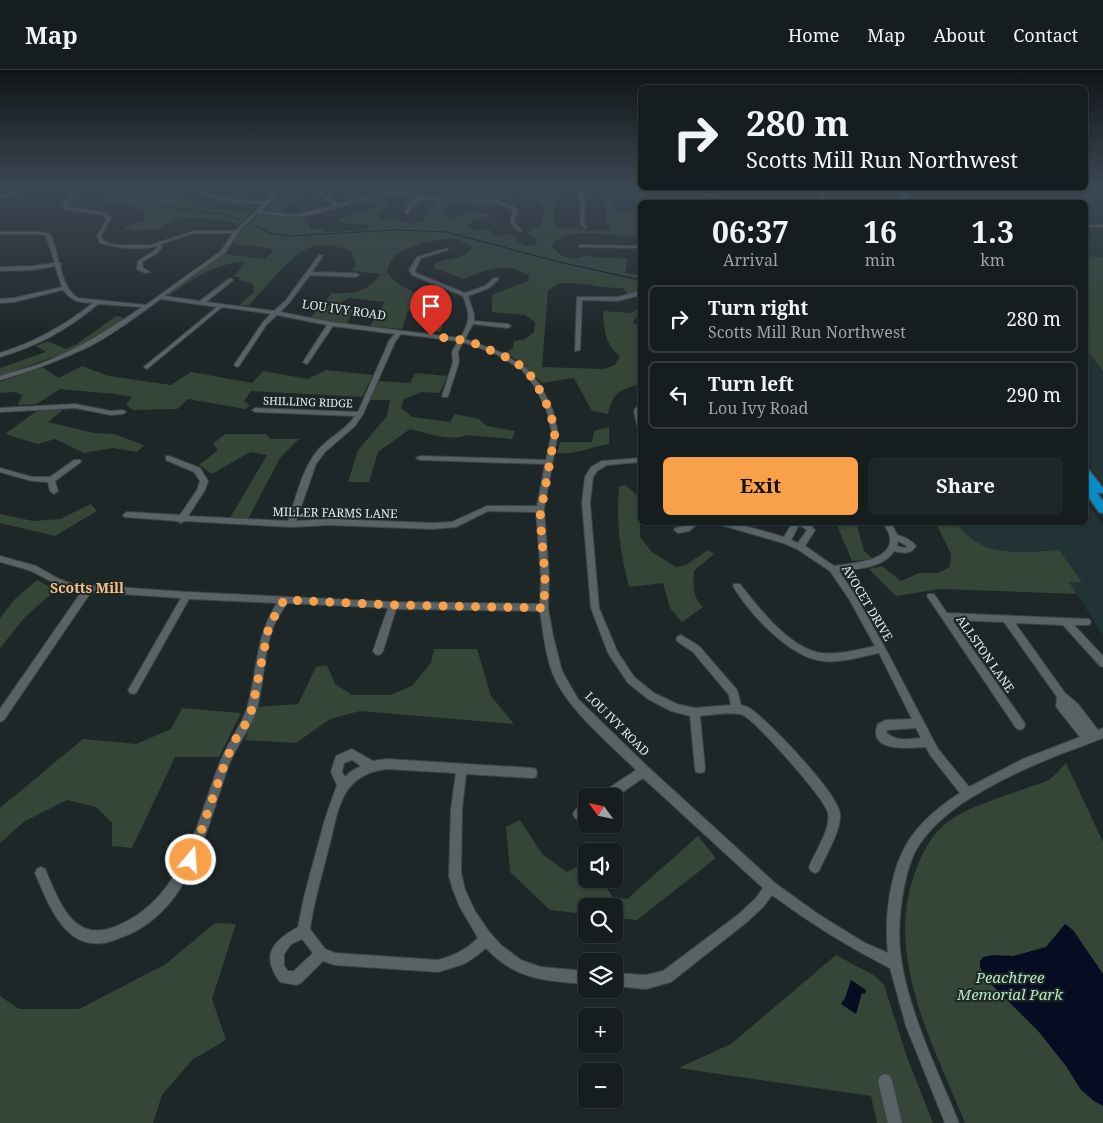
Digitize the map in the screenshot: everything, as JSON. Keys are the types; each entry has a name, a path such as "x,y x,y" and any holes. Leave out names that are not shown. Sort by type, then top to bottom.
{"highway":[{"path":"1088,476 1103,496"},
{"path":"1088,488 1103,509"}],"street":[{"path":"48,236 59,264 64,288 70,297 76,300 145,306"},
{"path":"98,236 102,242 122,248 142,247 178,236"},
{"path":"0,378 40,366 89,344 223,252 229,246 234,236"},
{"path":"147,272 140,268 140,261 156,252 160,247 158,243"},
{"path":"581,246 638,247"},
{"path":"445,396 456,362 455,352 472,322 472,309 465,295 421,277 412,270 419,257 446,249"},
{"path":"237,365 260,330 288,301 321,256"},
{"path":"0,270 59,264"},
{"path":"310,273 356,275"},
{"path":"465,295 487,287 496,279"},
{"path":"202,302 230,280"},
{"path":"0,301 14,300 64,288"},
{"path":"577,350 578,298 618,299 638,296"},
{"name":"LOU IVY ROAD","path":"158,297 202,302 219,308 276,313 331,324 462,340 515,361 534,379 553,422 555,433 540,509 545,576 544,608 548,636 560,679 574,702 644,771 771,887 814,918 860,947 895,964"},
{"path":"0,355 37,343 73,323 97,302"},
{"path":"147,367 219,308"},
{"path":"472,322 508,326"},
{"path":"306,362 331,324"},
{"path":"291,524 312,464 322,450 353,425 360,414 392,341 400,332"},
{"path":"27,337 37,343"},
{"path":"0,410 75,406 112,413 123,412"},
{"name":"SHILLING RIDGE","path":"255,410 360,414"},
{"path":"168,458 197,470 204,481 201,490 181,520"},
{"path":"420,458 550,462"},
{"path":"638,460 605,463 594,469 589,477 586,503 595,608 613,653 631,680 651,696 675,708 695,712 736,709 746,711 760,722 818,786 830,802 834,812 834,825 815,867"},
{"path":"0,470 32,479 51,480 77,462"},
{"path":"51,480 54,491"},
{"name":"MILLER FARMS LANE","path":"127,515 181,520 291,524 330,522 442,526 453,525 487,509 540,509"},
{"path":"678,530 686,529 692,525"},
{"name":"AVOCET DRIVE","path":"735,525 788,536 800,547 833,569 852,597 881,649 934,752 967,793"},
{"path":"788,536 796,525"},
{"path":"800,547 811,530 806,525"},
{"path":"833,569 862,565 880,560 893,548 894,537 888,525"},
{"path":"893,548 907,551 912,546 908,541 894,537"},
{"path":"1,561 33,568 56,581 72,587 187,595 392,605 544,608"},
{"path":"737,586 781,635 797,649 812,655 826,657 881,649"},
{"path":"0,717 89,588"},
{"path":"133,690 187,595"},
{"name":"ALLSTON LANE","path":"931,596 1020,725"},
{"path":"41,873 58,912 67,926 83,935 102,937 122,932 142,921 157,909 170,894 191,860 226,760 252,709 269,626 284,600"},
{"path":"378,651 392,605"},
{"path":"944,616 1086,622"},
{"path":"952,1123 905,1004 895,964 893,925 896,892 903,866 915,841 932,822 967,793 1028,763 1096,736 1071,710 1061,705 1062,696 1007,619"},
{"path":"1065,621 1103,663"},
{"path":"681,639 696,649 734,693 736,709"},
{"path":"695,712 700,768"},
{"path":"918,723 886,725 881,730 883,738 888,742 894,743 915,742 926,737"},
{"path":"371,766 352,754 340,760 336,772 343,785 314,878 304,931 321,954 335,959 438,966 455,962 467,956 487,938"},
{"path":"340,793 347,783 361,771 371,766 386,764 532,773"},
{"path":"462,770 456,806 456,878 461,898 470,915 504,957 516,966 535,972 578,977"},
{"name":"LOU IVY ROAD","path":"620,788 644,771"},
{"path":"623,981 646,982 666,977 743,918 760,902 771,887"},
{"path":"304,931 287,940 277,952 278,968 285,977 296,978 321,954"},
{"path":"885,1081 895,1123"}],"shaded area":[{"path":"1088,236 1103,236 1103,257 1088,257"},
{"path":"1088,352 1103,371 1103,484 1088,464"},
{"path":"1088,503 1103,525 1103,635 1069,582 1082,582 1059,550 1004,552 979,544 963,532 958,525 1088,525"}],"green space":[{"path":"238,236 518,236 515,239 524,246 534,246 538,239 533,236 567,236 558,240 552,246 558,253 570,258 584,256 628,259 625,273 638,275 638,291 629,296 623,288 572,283 558,284 548,291 542,367 604,369 615,365 620,356 608,342 603,311 631,313 638,308 638,316 633,323 638,325 638,385 618,393 612,401 608,414 592,411 574,378 542,383 521,362 505,353 513,348 514,341 525,339 534,332 535,322 525,315 492,312 492,295 528,281 529,276 513,269 497,268 480,272 464,279 434,268 434,265 438,262 460,257 469,252 472,247 459,240 441,240 424,243 401,252 394,257 387,272 397,283 439,302 444,317 440,332 424,330 427,318 420,311 408,311 402,329 370,326 385,302 349,298 340,303 353,310 347,324 310,318 332,293 360,291 371,285 381,274 352,271 356,264 350,250 333,246 315,246 298,254 249,305 239,305 254,292 253,284 239,280 240,278 234,276 246,262 215,268 187,283 170,295 166,294 225,254 265,259 274,250 234,244"},
{"path":"1088,257 1103,257 1103,371 1088,352"},
{"path":"116,316 125,318 95,338 70,351 0,376 0,368 46,352 36,346 47,341 66,349 77,344"},
{"path":"82,366 109,376 171,385 191,372 252,383 263,371 308,379 326,370 373,375 362,397 251,391 244,401 250,406 245,409 188,399 177,409 133,410 126,405 132,397 60,389 37,404 18,405 22,395 15,392 0,393 0,382 42,367 59,378"},
{"path":"415,373 447,376 440,393 422,392 404,399 401,408 412,417 450,422 455,414 479,419 487,426 515,431 512,439 467,435 454,438 431,435 410,429 378,452 369,482 348,482 358,450 387,416 390,400 370,400 379,381 410,383"},
{"path":"38,410 63,410 48,422 94,433 114,434 144,445 137,452 113,448 84,453 55,439 38,444 5,434"},
{"path":"609,427 609,444 577,452 557,453 560,442 592,442 594,431"},
{"path":"225,434 266,434 271,439 299,439 280,458 248,519 230,518 267,455 250,452 212,474 199,465 218,450 213,444"},
{"path":"625,485 638,495 640,537 652,552 676,567 686,565 708,550 714,554 694,571 695,595 703,607 682,622 670,608 663,583 629,587 618,525 619,487"},
{"path":"91,504 97,511 55,536 0,523 0,514 33,521 60,519"},
{"path":"837,525 857,526 864,551 873,559 852,561"},
{"path":"937,525 958,525 978,543 1003,551 1059,550 1082,582 1069,582 1077,594 941,589 896,596 869,569 882,566 901,581 919,573 938,573 950,567 951,554"},
{"path":"37,580 56,590 26,616 0,648 0,618 16,598"},
{"path":"434,649 477,649 491,696 514,724 360,711 330,719 296,743 245,740 257,707 298,704 316,667 327,665 335,684 352,695 390,695 412,686 431,663"},
{"path":"182,708 241,713 219,757 175,757 132,848 112,846 112,823 96,807 67,800 25,821 0,843 0,808 83,739 136,744 171,729"},
{"name":"Peachtree Memorial Park","path":"1066,763 1103,842 1103,1123 965,1123 927,1030 916,998 908,965 905,932 908,900 917,867 922,854 934,836 949,821 978,806 1042,783 1054,776"},
{"path":"520,820 542,854 567,872 578,866 578,888 606,888 613,897 620,898 578,898 578,913 550,910 510,872 506,827"},
{"path":"698,836 716,858 637,920 623,919 623,898 627,899"},
{"path":"215,923 236,924 212,999 226,1040 192,1060 162,1095 153,1123 0,1123 0,996 19,1009 79,1009 166,964"},
{"path":"836,955 875,976 884,985 907,1057 933,1123 877,1123 871,1096 678,1068 731,1044"}],"water":[{"path":"1065,924 1073,930 1103,974 1103,1106 1081,1090 1066,1066 1039,1032 986,979 980,967 980,961 983,957 992,955 1013,956 1046,947"},
{"path":"851,980 866,990 865,994 862,993 856,1014 841,1004 844,1001"}],"waterway":[{"path":"462,236 555,261 638,280"}],"district":[{"name":"Scotts Mill","path":"87,588"}],"route":[{"path":"191,860 231,747 243,729 252,709 269,626 284,600 392,605 544,608 545,576 540,509 555,433 550,411 534,379 515,361 476,344 431,336"}]}
